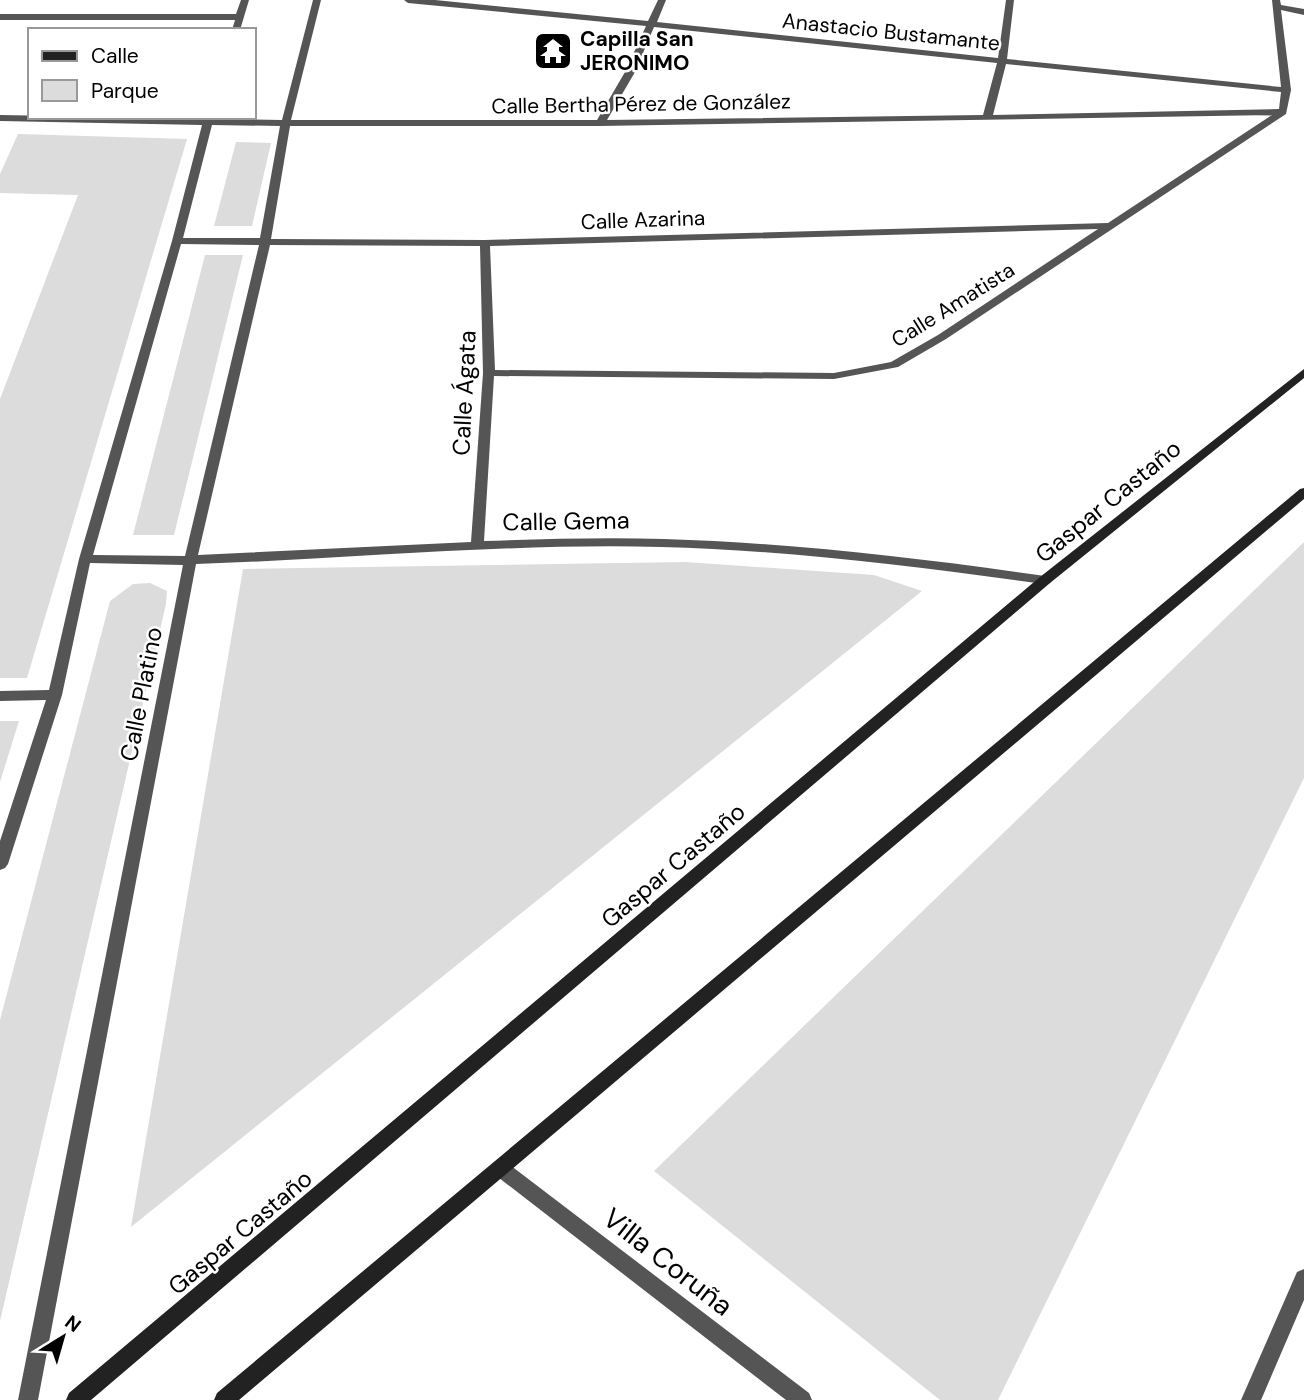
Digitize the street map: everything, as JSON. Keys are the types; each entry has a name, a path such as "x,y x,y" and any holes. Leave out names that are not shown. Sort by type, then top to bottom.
{"main road":[{"name":"Gaspar Castaño","path":"76,1400 1045,580 1304,372"},
{"path":"224,1400 1304,492"}],"street":[{"path":"237,28 245,0"},
{"name":"Calle Platino","path":"28,1400 190,560 265,242 285,125 317,0"},
{"name":"Anastacio Bustamante","path":"408,0 652,22 1002,62 1286,90"},
{"path":"600,123 630,72 662,0"},
{"path":"988,118 1002,62 1010,0"},
{"path":"1283,112 1286,90 1276,4 1304,12"},
{"path":"0,17 240,17"},
{"name":"Calle Bertha Pérez de González","path":"104,119 208,120 285,125 988,118 1283,112"},
{"name":"Calle Amatista","path":"489,373 834,376 894,365 942,337 1283,112"},
{"name":"Calle Bertha Pérez de González","path":"0,118 28,118"},
{"path":"0,864 55,695 85,559 177,241 208,120"},
{"name":"Calle Azarina","path":"177,241 485,243 1110,226"},
{"name":"Calle Ágata","path":"477,545 489,373 485,243"},
{"name":"Calle Gema","path":"85,559 190,560 477,545 660,543 789,550 912,561 1045,580"},
{"path":"0,696 55,695"},
{"name":"Villa Coruña","path":"500,1168 802,1400"},
{"path":"1251,1400 1304,1278"}],"green space":[{"path":"18,134 187,139 27,678 0,678 0,399 78,195 0,193 0,174"},
{"path":"236,142 271,143 252,226 214,226"},
{"path":"205,255 243,255 174,535 133,535"},
{"path":"1304,542 1304,778 998,1400 940,1400 654,1171"},
{"path":"685,562 874,575 922,591 131,1227 243,569"},
{"path":"150,583 167,591 166,604 0,1321 0,1020 110,601 133,584"},
{"path":"0,721 19,721 0,782"}],"place":[{"name":"Capilla San JERONIMO","path":"553,51"}]}
